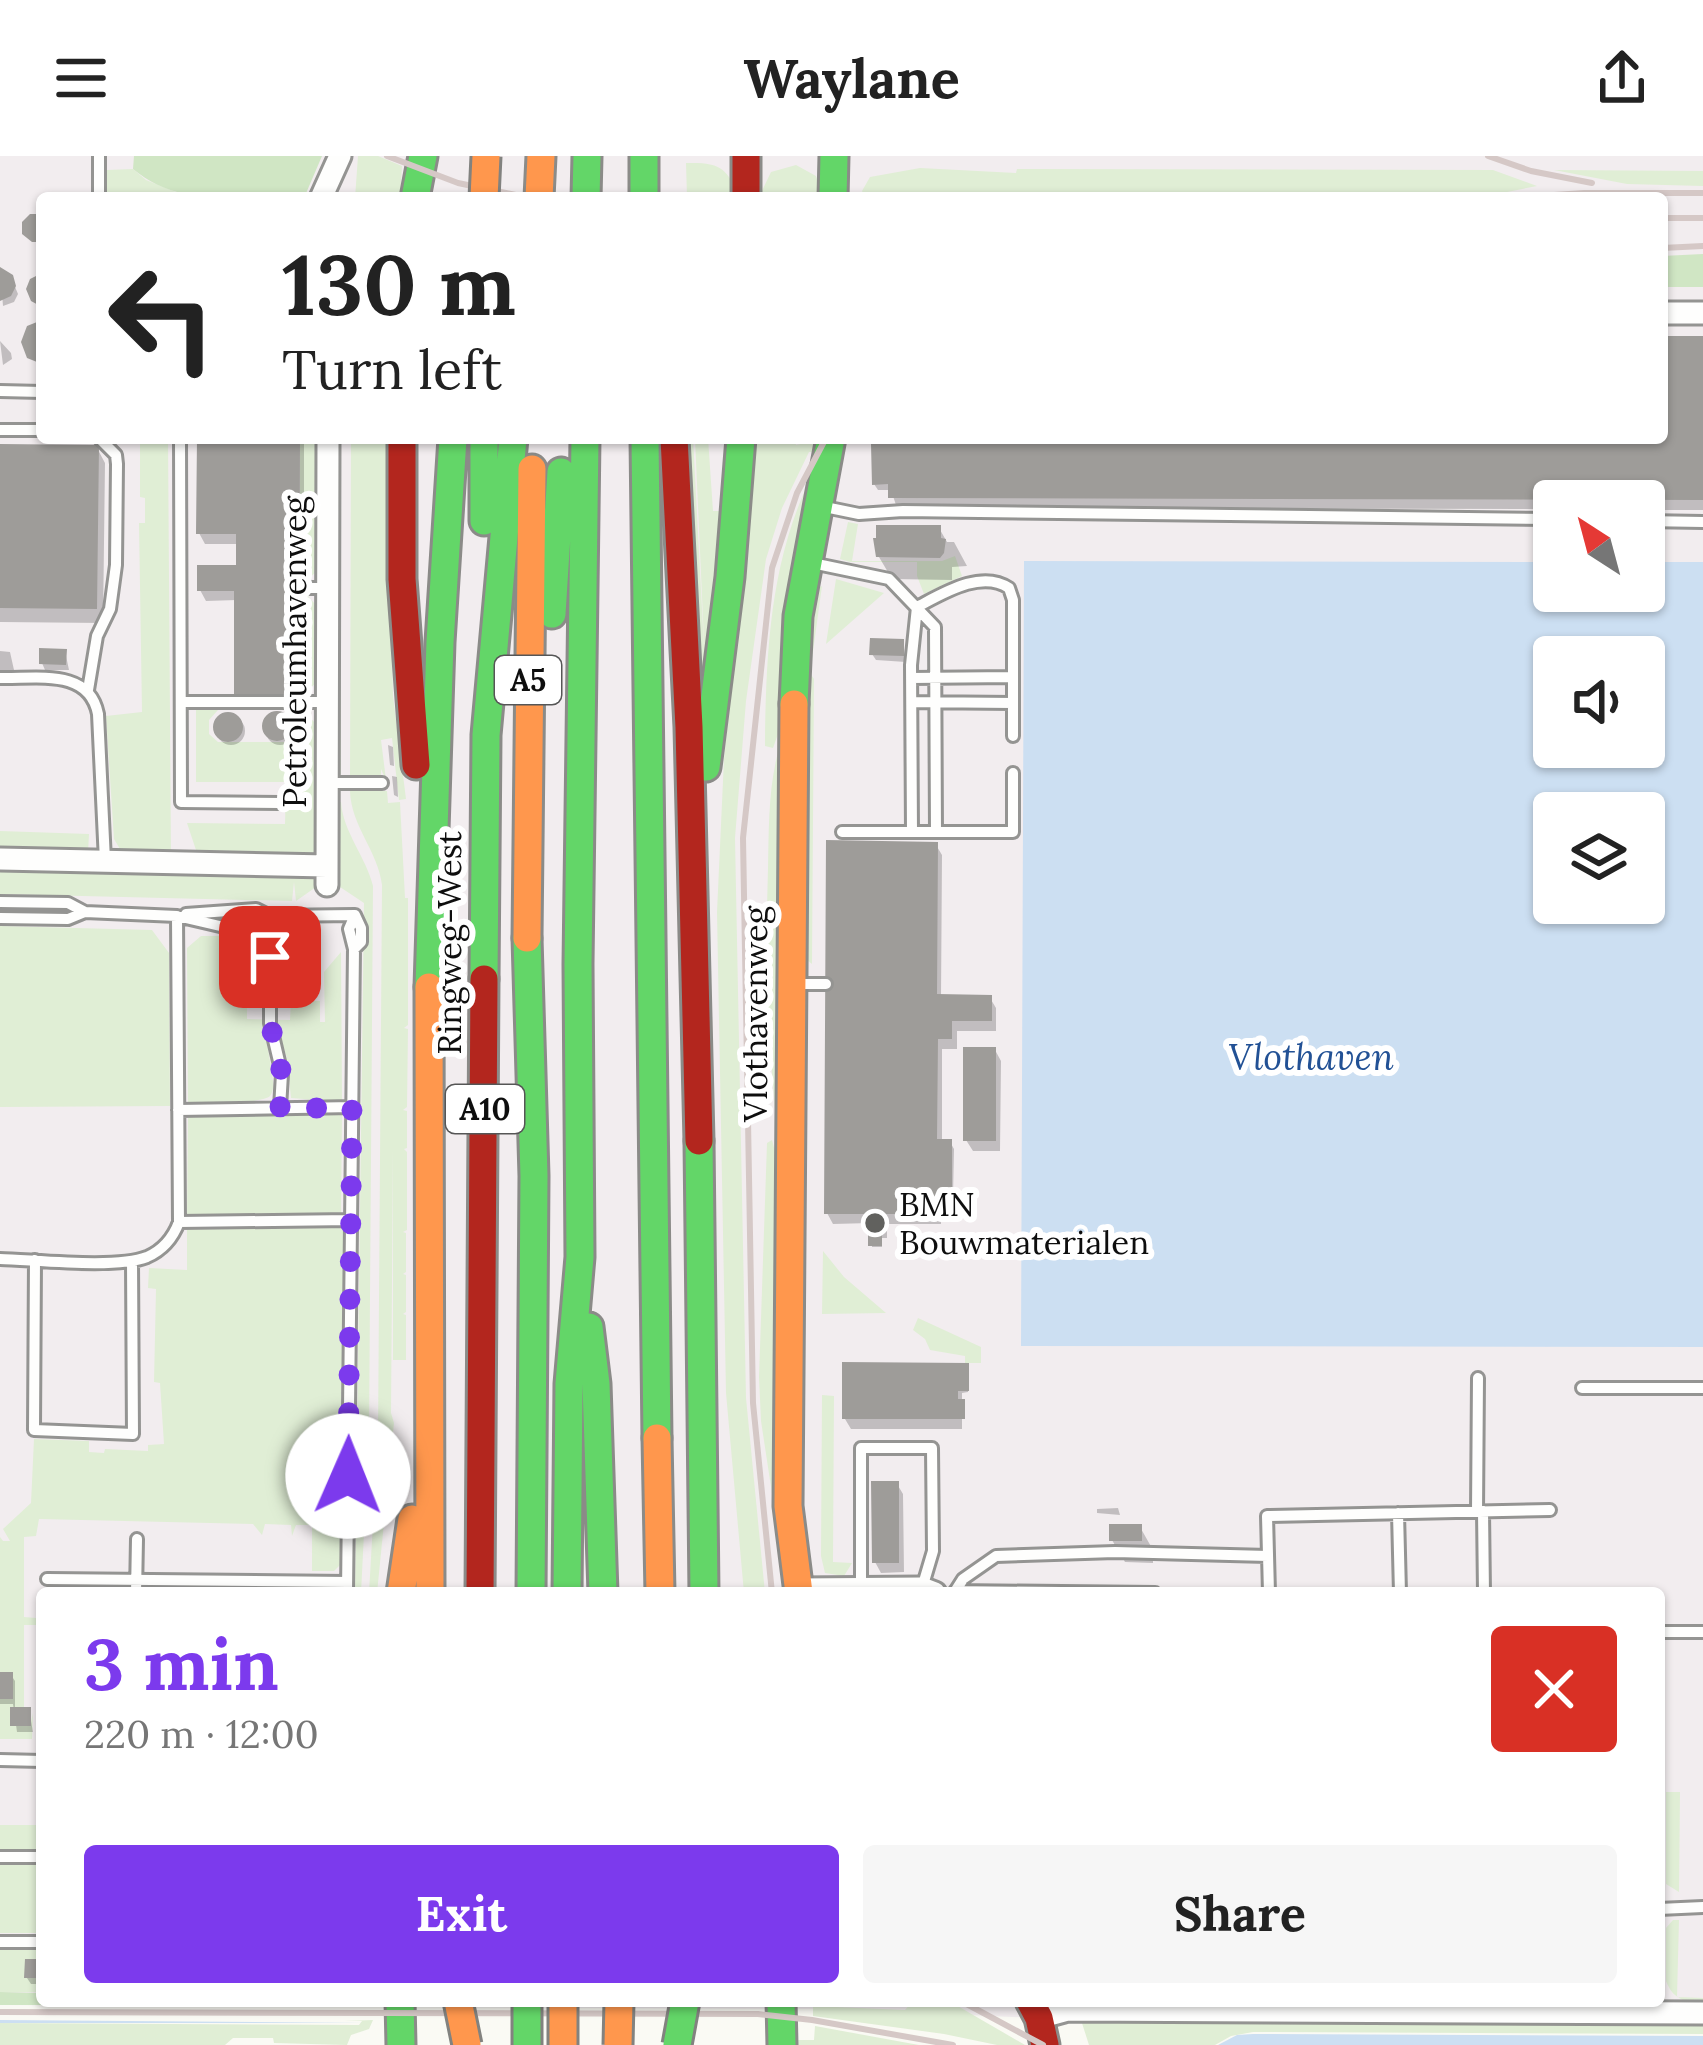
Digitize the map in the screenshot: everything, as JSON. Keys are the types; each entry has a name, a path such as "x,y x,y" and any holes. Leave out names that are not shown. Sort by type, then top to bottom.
{"main road":[{"path":"416,192 423,156"},
{"path":"484,192 486,156"},
{"path":"586,192 587,156"},
{"path":"644,156 644,192"},
{"path":"746,156 746,192"},
{"path":"833,192 834,156"},
{"name":"A10","path":"402,444 405,638 430,882"},
{"name":"A10","path":"430,1587 426,1430 430,882 444,528 452,444"},
{"name":"A10","path":"484,444 486,735"},
{"name":"Ringweg-West","path":"480,1587 486,735 512,444"},
{"name":"A5","path":"531,1587 533,1098 526,922 532,444"},
{"name":"A10","path":"533,1098 563,444"},
{"path":"567,1587 569,1384 580,1257 578,964 585,444"},
{"path":"644,444 660,1587"},
{"path":"674,444 695,878 704,1587"},
{"path":"695,878 740,444"},
{"name":"Vlothavenweg","path":"798,1587 788,1506 794,652 830,444"},
{"path":"580,1257 596,1384 603,1587"},
{"path":"705,1422 728,1587"},
{"name":"A10","path":"402,1587 426,1430"},
{"path":"638,1587 656,1434"},
{"path":"483,1483 494,1587"},
{"path":"400,2007 401,2045"},
{"path":"460,2007 469,2045"},
{"path":"469,2045 471,2007"},
{"path":"527,2007 527,2045"},
{"path":"563,2007 563,2045"},
{"path":"618,2045 619,2007"},
{"path":"666,2007 666,2045"},
{"path":"677,2045 685,2007"},
{"path":"782,2007 782,2045"}],"street":[{"path":"323,192 340,156"},
{"path":"1668,313 1703,313"},
{"name":"Petroleumhavenweg","path":"327,876 328,444"},
{"path":"0,859 327,876"},
{"path":"1038,2021 1068,2010 1164,2007"},
{"path":"1565,2007 1656,2007 1703,2013"}],"lane":[{"path":"99,156 99,192"},
{"path":"0,392 36,392"},
{"path":"0,430 36,430"},
{"path":"105,861 98,714 88,690 98,636 110,609 116,565 117,464 106,444"},
{"path":"180,444 181,802 280,803"},
{"path":"820,506 859,514 1533,520"},
{"path":"1665,521 1703,521"},
{"path":"808,563 889,579 931,620 938,634 936,832"},
{"path":"916,607 969,583 1004,584 1013,600 1013,736"},
{"path":"298,588 327,588"},
{"path":"912,832 911,678 916,607"},
{"path":"911,678 1013,677"},
{"path":"0,678 67,679 88,690"},
{"path":"182,702 327,702"},
{"path":"911,702 1013,703"},
{"path":"842,832 1013,832 1013,773"},
{"path":"327,783 382,783"},
{"path":"327,876 327,916"},
{"path":"0,902 68,902 86,912"},
{"path":"0,918 68,919 86,912 177,916 220,926 247,925 271,916 355,915 361,942 354,949 347,1587 136,1586 47,1579"},
{"path":"0,1259 132,1261 163,1247 179,1222 177,916"},
{"path":"271,916 270,1023 282,1074 280,1108"},
{"path":"791,984 826,984"},
{"path":"178,1111 352,1108"},
{"path":"179,1222 351,1220"},
{"path":"35,1260 34,1430 133,1434 132,1261"},
{"path":"1478,1378 1484,1587"},
{"path":"1582,1388 1703,1388"},
{"path":"861,1587 861,1448 932,1448 930,1587"},
{"path":"1269,1587 1268,1516 1550,1510"},
{"path":"1398,1513 1400,1587"},
{"path":"136,1539 136,1586"},
{"path":"941,1587 963,1579 996,1556 1115,1552 1268,1556"},
{"path":"1665,1633 1703,1632"},
{"path":"0,1760 36,1760"},
{"path":"0,1857 36,1858"},
{"path":"1665,1909 1703,1906"},
{"path":"0,1942 36,1942"}],"shaded area":[{"path":"0,156 1703,156 1703,2023 1081,2020 835,2009 418,2007 1665,2007 1665,1587 36,1587 36,2005 0,2005"}],"green space":[{"path":"134,156 322,156 307,192 179,192 133,169"},
{"path":"358,156 378,156 402,166 400,192 355,192"},
{"path":"686,163 721,168 736,192 687,192"},
{"path":"796,165 816,176 821,192 761,192 771,172"},
{"path":"920,168 1016,173 1017,169 1493,170 1537,186 1507,192 862,192 870,177"},
{"path":"133,169 176,192 107,192 107,170"},
{"path":"1554,170 1703,171 1703,186 1627,184"},
{"path":"1703,254 1703,287 1668,287 1668,256"},
{"path":"140,444 168,444 171,856 123,854 114,839 106,716 142,712 139,523 145,523 145,498 140,497"},
{"path":"300,444 317,444 316,572 300,582"},
{"path":"337,444 341,444 341,774 336,774"},
{"path":"351,444 387,444 393,696 406,799 399,800 392,738 381,740 386,780 381,769 381,780 350,780"},
{"path":"690,444 705,665 695,444 708,444 713,511 724,511 703,741"},
{"path":"756,444 818,444 809,452 782,508 766,559 746,701 735,838 746,1398 764,1587 743,1587 726,1393 717,912 724,759"},
{"path":"817,466 783,720 773,748 765,746 774,603 789,533"},
{"path":"848,522 858,524 852,561 942,561 955,556 962,576 924,594 917,562 850,562 840,559"},
{"path":"836,579 884,593 826,644"},
{"path":"822,586 810,673 814,679 812,964 802,956 804,693 811,681 804,680 815,590"},
{"path":"299,593 316,605 316,683 305,693 299,693"},
{"path":"196,710 218,710 209,720 209,734 218,742 286,742 294,734 295,720 286,711 304,711 316,724 316,859 198,856 187,823 285,824 286,786 284,782 196,782"},
{"path":"782,740 778,1138 767,902 770,803"},
{"path":"350,791 387,791 388,803 400,802 408,898 407,1107 403,1110 407,1111 406,1360 393,1360 393,1148 391,1413 394,1423 378,1587 369,1587 378,1436 382,885"},
{"path":"336,802 341,802 373,886 369,1434 361,1587 355,1587 364,903 337,885"},
{"path":"0,831 89,834 88,853 0,851"},
{"path":"0,865 316,873 316,887 296,901 294,882 292,901 0,894"},
{"path":"0,926 152,930 169,953 170,1106 0,1107"},
{"path":"201,936 263,936 262,979 247,980 247,1019 290,1020 291,1001 320,1001 320,1022 325,1022 324,972 341,952 342,1102 291,1098 287,1058 275,1023 264,1023 274,1087 270,1096 188,1109 187,948"},
{"path":"342,1112 341,1216 187,1219 188,1115"},
{"path":"772,1140 779,1166 786,1586 761,1421 759,1377 767,1143"},
{"path":"345,1228 340,1468 314,1468 314,1485 321,1485 341,1506 340,1565 334,1571 312,1571 312,1525 296,1525 292,1536 291,1525 265,1524 262,1535 253,1524 39,1519 36,1536 24,1537 24,1617 36,1618 36,1625 24,1625 24,1707 10,1708 11,1726 30,1726 33,1713 32,1739 0,1739 0,1537 10,1541 3,1529 31,1503 34,1439 89,1441 89,1452 104,1453 105,1449 148,1451 148,1445 164,1444 160,1383 154,1382 156,1289 148,1288 149,1268 187,1270 187,1229"},
{"path":"823,1251 844,1277 886,1313 822,1314"},
{"path":"918,1318 981,1347 981,1363 965,1363 965,1356 930,1350 913,1330"},
{"path":"822,1395 834,1396 833,1562 852,1563 844,1576 825,1573 821,1556"},
{"path":"1666,1792 1680,1792 1679,1892 1666,1884"},
{"path":"0,1825 36,1825 36,1852 0,1852"},
{"path":"0,1865 36,1865 36,1933 0,1933"},
{"path":"1679,1920 1677,1996 1666,1981 1666,1928"},
{"path":"0,1950 36,1950 36,1992 0,1992"},
{"path":"0,1992 36,1993 36,2005 0,2005"},
{"path":"813,2007 959,2007 1025,2045 997,2045 813,2016"},
{"path":"373,2020 369,2029 351,2035 347,2045 233,2038 225,2045 0,2045 0,2023 359,2025 362,2021 344,2021"},
{"path":"1081,2020 1703,2023 1703,2034 1253,2032 1215,2045 1089,2045"},
{"path":"815,2026 919,2045 796,2045 795,2040 814,2040"}],"water":[{"name":"Vlothaven","path":"1024,561 1533,562 1533,612 1665,612 1665,562 1703,562 1703,1347 1021,1346"},
{"path":"0,2020 364,2023 0,2023"},
{"path":"1237,2035 1703,2036 1703,2045 1218,2045"}],"building":[{"path":"36,214 36,242 22,234 22,222"},
{"path":"0,267 13,275 16,286 11,296 0,301"},
{"path":"36,276 36,304 26,289"},
{"path":"36,322 36,362 27,358 21,342 27,326"},
{"path":"1668,336 1703,336 1703,500 1665,500 1665,480 1533,480 1533,500 888,498 888,484 872,485 871,444 1668,444"},
{"path":"0,444 99,445 97,609 0,608"},
{"path":"197,444 300,444 299,694 234,694 234,591 197,591 197,565 236,565 236,534 196,534"},
{"path":"876,525 941,525 944,553 940,558 876,557"},
{"path":"870,638 904,639 904,656 869,655"},
{"path":"39,648 67,649 66,665 39,664"},
{"path":"277,711 292,726 277,741 262,726"},
{"path":"228,712 243,727 228,742 213,727"},
{"path":"826,840 938,842 937,994 992,995 992,1021 952,1021 952,1039 938,1039 937,1139 952,1139 952,1190 937,1190 937,1214 882,1214 882,1246 868,1246 868,1214 824,1214"},
{"path":"294,951 309,951 317,958 313,990 290,990 286,958"},
{"path":"963,1047 996,1047 996,1141 963,1141"},
{"path":"842,1362 969,1363 969,1391 958,1391 958,1399 965,1399 965,1419 842,1419"},
{"path":"871,1481 899,1481 899,1563 872,1563"},
{"path":"1109,1524 1142,1524 1142,1541 1109,1541"},
{"path":"0,1672 13,1672 13,1699 0,1699"},
{"path":"10,1707 31,1707 31,1726 10,1726"},
{"path":"25,1959 36,1959 36,1978 24,1978"}],"railway":[{"path":"387,156 458,183 501,192"},
{"path":"1488,156 1531,171 1592,183"},
{"path":"1668,193 1703,193"},
{"path":"1668,218 1703,218"},
{"path":"1668,248 1703,246"},
{"path":"771,1587 753,1403 743,838 772,568 797,493 823,444"},
{"path":"972,2007 1043,2045"},
{"path":"0,2012 758,2014 953,2045"}],"traffic: fast":[{"path":"416,192 423,156"},
{"path":"586,192 587,156"},
{"path":"644,156 644,192"},
{"path":"833,192 834,156"},
{"path":"429,987 440,642 453,444"},
{"path":"484,444 484,521"},
{"path":"484,979 486,735 512,444"},
{"path":"567,1587 569,1384 580,1257 578,964 585,444"},
{"path":"645,444 657,1438"},
{"path":"706,767 730,577 741,444"},
{"path":"794,704 798,616 830,444"},
{"path":"552,614 561,472"},
{"path":"527,938 534,1176 531,1587"},
{"path":"699,1141 704,1587"},
{"path":"589,1327 596,1384 603,1587"},
{"path":"400,2007 401,2045"},
{"path":"527,2007 527,2045"},
{"path":"677,2045 684,2007"},
{"path":"781,2007 782,2045"}],"traffic: slow":[{"path":"484,192 486,156"},
{"path":"539,192 541,156"},
{"path":"527,938 532,469"},
{"path":"794,704 788,1506 798,1587"},
{"path":"429,987 430,1587"},
{"path":"657,1438 660,1587"},
{"path":"402,1587 412,1519"},
{"path":"459,2007 467,2045"},
{"path":"563,2007 563,2045"},
{"path":"618,2045 619,2007"}],"traffic: jam":[{"path":"746,156 746,192"},
{"path":"402,444 402,579 416,765"},
{"path":"674,444 689,727 699,1141"},
{"path":"480,1587 484,979"},
{"path":"1033,2007 1045,2045"}],"place":[{"name":"BMN Bouwmaterialen","path":"875,1223"}],"route":[{"path":"270,957 270,1023 282,1074 280,1108 352,1108 348,1476"}]}
